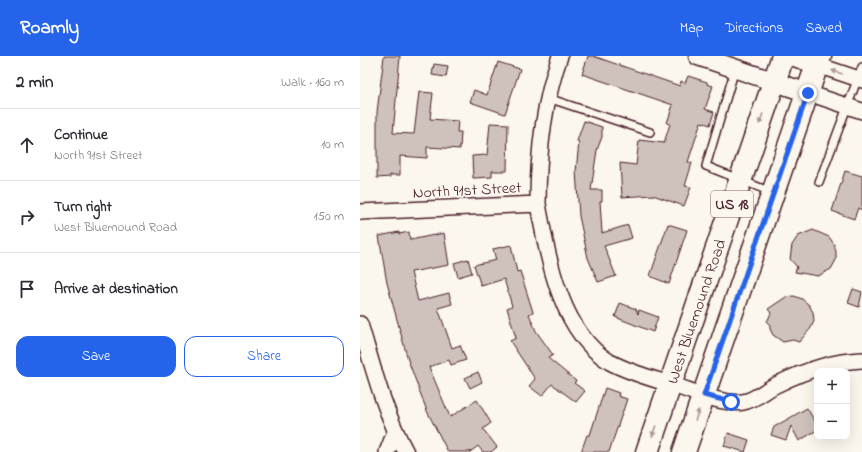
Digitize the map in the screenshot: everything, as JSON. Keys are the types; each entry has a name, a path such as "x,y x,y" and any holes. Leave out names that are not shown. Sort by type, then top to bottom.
{"main road":[{"name":"West Bluemound Road","path":"647,452 783,56"},
{"name":"US 18","path":"684,452 808,93 818,60"}],"street":[{"path":"538,204 540,138 550,84 560,56"},
{"path":"698,56 862,111"},
{"path":"792,56 818,60 861,75"},
{"name":"North 91st Street","path":"360,212 538,204 550,263 568,313 580,335 610,362 630,371 704,395 731,402 743,402 755,398 777,384 804,372 830,364 862,360"},
{"path":"360,324 379,389 395,432 406,452"},
{"path":"387,452 395,432"}],"lane":[{"path":"735,69 706,166 740,181 773,193"},
{"path":"819,182 861,75"},
{"path":"548,98 650,132"}],"building":[{"path":"384,56 400,56 393,133 414,134 419,92 433,93 430,119 458,121 457,132 461,132 460,149 427,147 427,158 400,156 400,175 390,175 390,177 377,178 377,112"},
{"path":"588,56 593,56 680,86 681,81 685,83 688,76 707,82 707,84 713,86 705,109 714,112 710,125 701,122 688,162 692,163 685,186 691,187 684,206 653,195 622,197 620,163 636,165 639,140 664,143 670,124 667,123 673,105 582,74"},
{"path":"498,62 520,69 505,114 470,102 474,90 487,95"},
{"path":"434,64 448,66 446,77 432,75"},
{"path":"584,121 602,127 602,137 597,150 591,190 602,190 602,201 600,201 602,233 628,225 632,238 604,246 616,276 598,282 588,258 579,216 576,171 579,142 577,141"},
{"path":"490,123 508,124 507,171 492,171 492,177 473,178 472,156 487,155"},
{"path":"845,171 862,176 862,210 858,208 854,219 832,211"},
{"path":"668,224 687,230 669,284 650,276"},
{"path":"813,230 829,237 834,244 836,252 836,260 831,269 818,276 795,272 797,267 790,259 792,245 798,236"},
{"path":"399,232 399,234 409,232 410,240 444,233 449,265 411,272 418,301 449,293 452,304 438,308 452,348 460,345 466,360 451,365 449,360 429,367 450,417 477,400 491,423 483,429 497,447 491,452 483,452 478,446 470,452 448,452 427,411 408,360 387,283 379,236"},
{"path":"511,245 517,272 520,271 533,312 529,314 536,331 553,355 548,358 576,381 574,383 585,391 576,402 552,384 542,396 529,386 535,379 510,341 516,338 507,308 512,306 504,279 481,286 474,265 496,260 493,249"},
{"path":"468,259 472,273 458,277 454,263"},
{"path":"853,289 862,292 859,307 848,303"},
{"path":"794,296 802,299 809,305 813,312 814,321 811,328 799,342 793,340 783,342 773,335 770,329 770,325 767,322 771,313 768,309 786,297"},
{"path":"620,303 636,309 638,314 639,310 658,317 653,332 615,317"},
{"path":"478,372 482,382 470,388 465,378"},
{"path":"605,388 619,393 618,396 627,399 609,452 581,452 587,435 590,435"},
{"path":"807,408 814,420 814,432 799,441 791,426 786,440 771,435 774,427"},
{"path":"728,433 749,440 745,452 724,446"}],"route":[{"path":"731,402 704,395 808,93"}]}
